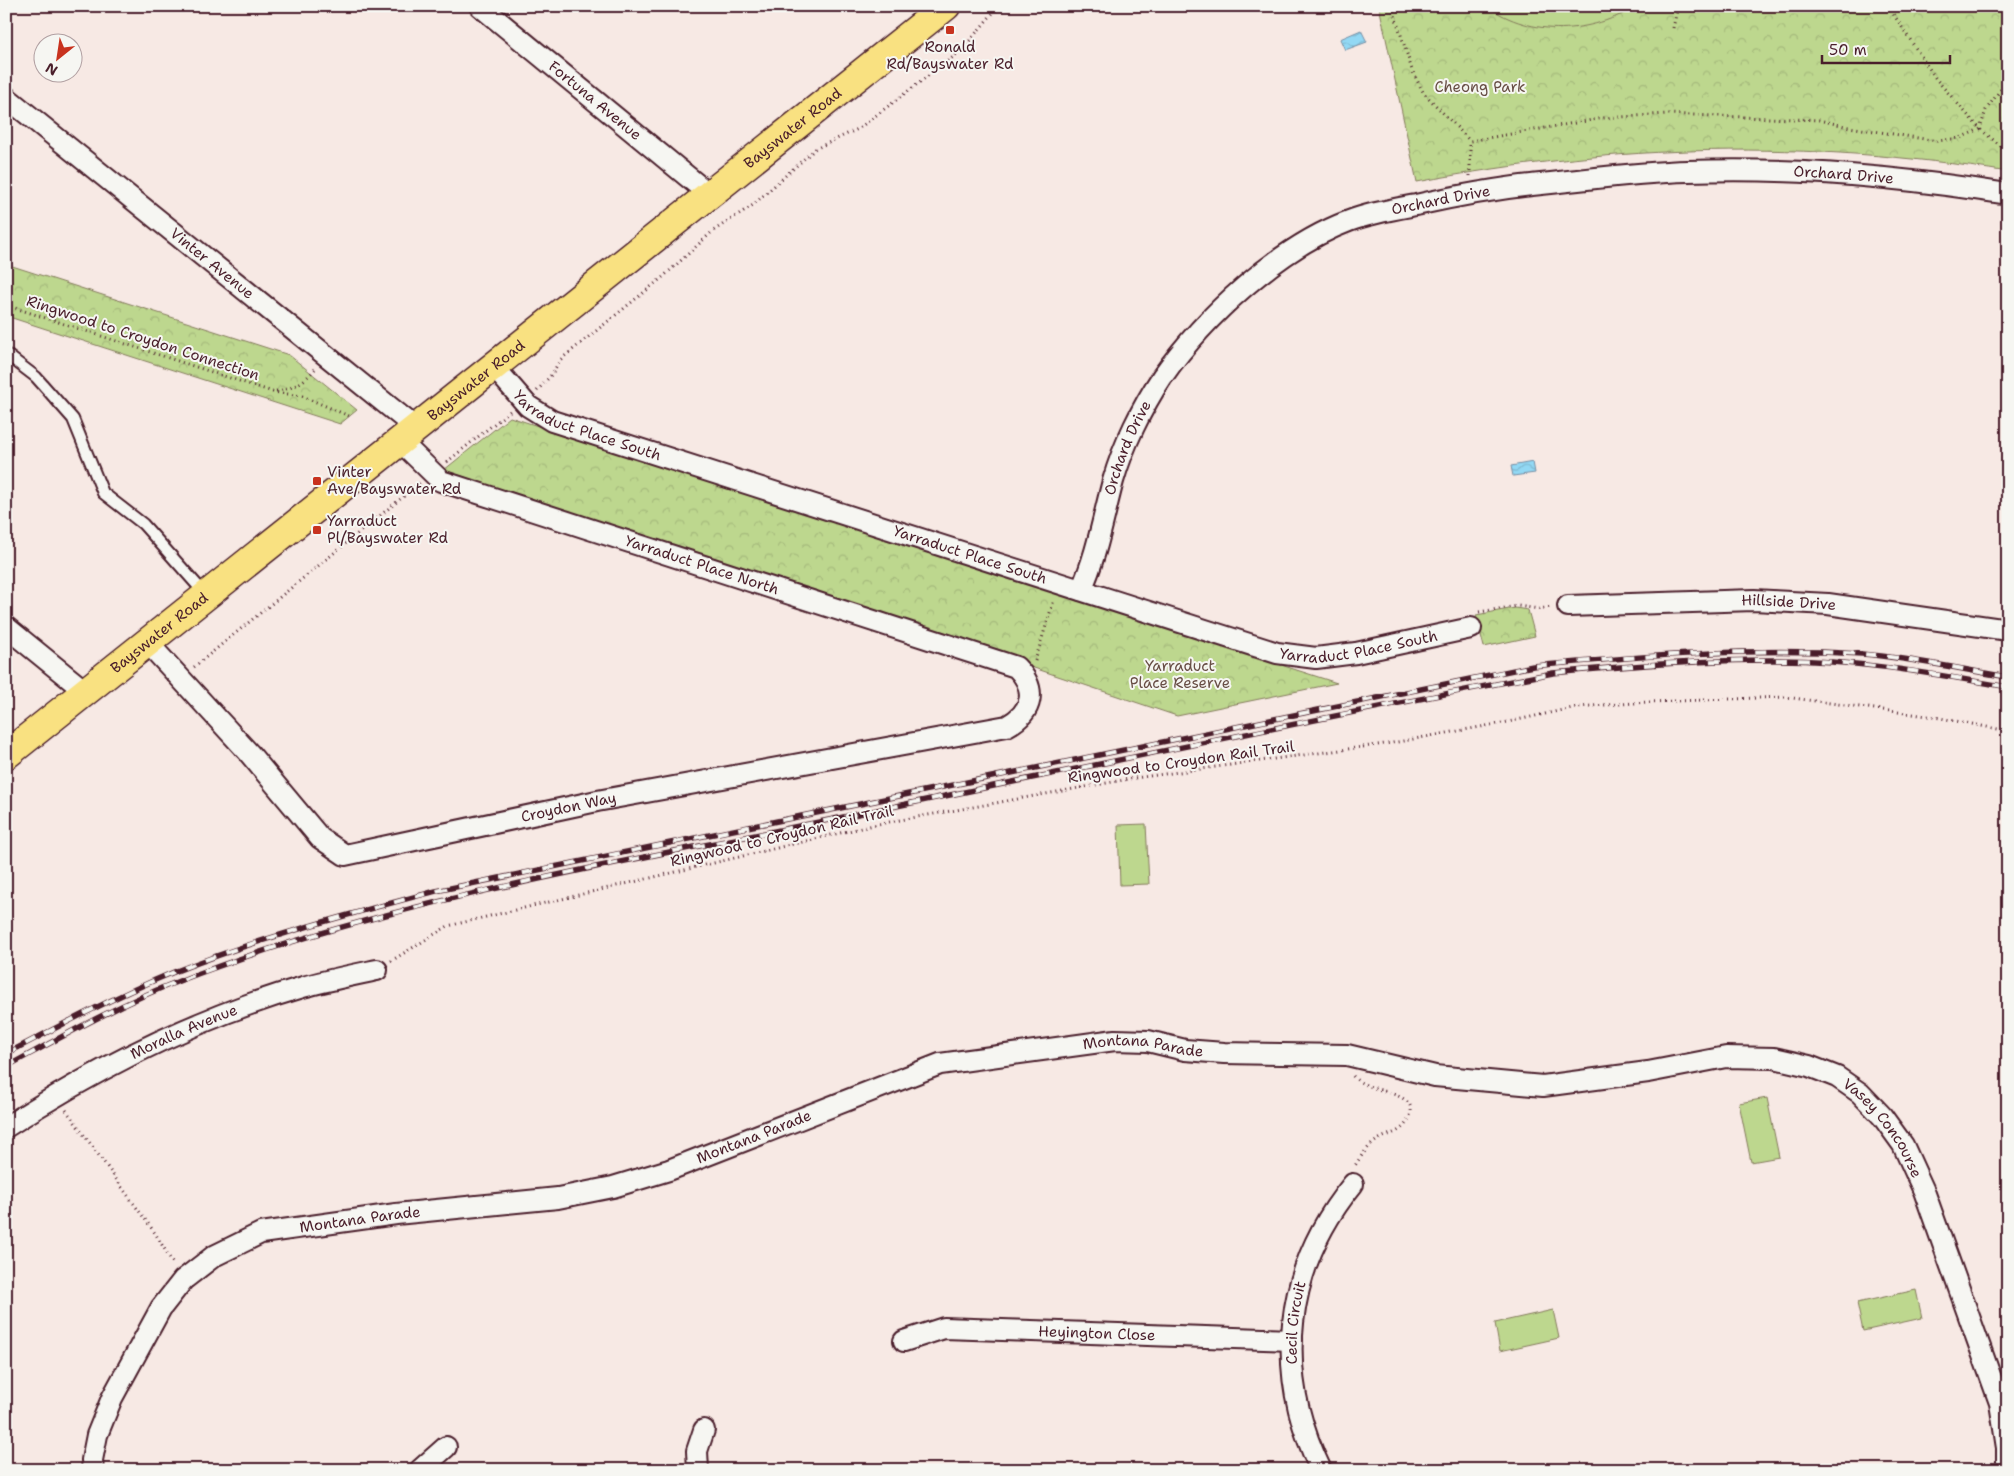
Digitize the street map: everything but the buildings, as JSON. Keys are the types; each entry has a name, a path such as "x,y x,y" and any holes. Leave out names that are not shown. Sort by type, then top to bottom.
{"main road":[{"name":"Bayswater Road","path":"6,755 148,644 710,195 934,9"}],"street":[{"name":"Fortuna Avenue","path":"480,6 710,195"},
{"name":"Vinter Avenue","path":"6,98 326,356 409,436"},
{"name":"Orchard Drive","path":"1081,590 1098,547 1114,477 1136,423 1160,380 1190,340 1238,292 1272,265 1304,244 1348,221 1393,209 1506,187 1642,173 1690,171 1799,172 1880,177 2008,194"},
{"name":"Yarraduct Place South","path":"494,367 522,400 538,414 552,421 1278,653 1316,658 1356,653 1471,628"},
{"name":"Yarraduct Place North","path":"409,436 433,473 441,481 1021,672"},
{"name":"Hillside Drive","path":"1568,606 1763,600 1828,604 2008,630"},
{"path":"6,627 86,692"},
{"name":"Croydon Way","path":"148,644 249,753 320,838 345,855 597,801 1007,726 1026,712 1030,700 1021,672"},
{"name":"Moralla Avenue","path":"6,1127 132,1055 194,1026 302,988 377,970"},
{"name":"Montana Parade","path":"93,1470 92,1460 97,1435 112,1398 161,1308 183,1280 214,1256 262,1233 396,1214 558,1198 613,1187 668,1170 940,1064 1115,1040 1148,1040 1185,1050 1224,1053 1347,1055 1435,1076 1543,1086"},
{"name":"Vasey Concourse","path":"1543,1086 1648,1072 1726,1057 1774,1058 1809,1066 1837,1077 1860,1093 1882,1116 1903,1146 1924,1191 2000,1403 2007,1448 2007,1470"},
{"name":"Cecil Circuit","path":"1321,1470 1302,1424 1293,1382 1292,1340 1294,1306 1304,1266 1322,1227 1353,1184"},
{"name":"Heyington Close","path":"904,1341 944,1328 1292,1340"},
{"path":"698,1470 697,1451 704,1430"},
{"path":"420,1470 446,1447"}],"lane":[{"path":"6,354 36,376 73,419 103,493 143,524 207,596"}],"path":[{"path":"180,678 522,400 537,391 552,374 560,360 663,277 713,231 753,204 814,149 858,129 961,51 1001,6"},
{"path":"1392,6 1412,70 1423,92 1470,141 1470,177"},
{"path":"1673,28 1678,6"},
{"path":"1888,6 1936,79 1980,129 2008,152"},
{"path":"1470,141 1604,118 1667,114 1819,120 1849,127 1937,140 1960,138 1980,129 1986,110 2008,79"},
{"name":"Ringwood to Croydon Connection","path":"6,305 273,392 302,396 349,416"},
{"name":"Ringwood to Croydon Connection","path":"273,392 285,390 306,380 326,356"},
{"path":"1021,672 1036,660 1059,583"},
{"path":"1471,628 1469,613 1518,606 1539,609 1568,606"},
{"name":"Ringwood to Croydon Rail Trail","path":"377,970 448,926 878,824 1135,778 1383,744 1508,722 1577,707 1649,702 1785,697 1935,718 2008,731"},
{"path":"1347,1055 1350,1070 1355,1078 1367,1087 1402,1096 1408,1101 1411,1108 1408,1120 1401,1130 1379,1139 1363,1153 1351,1171 1350,1178 1353,1184"},
{"path":"56,1097 155,1233 183,1280"}],"green space":[{"name":"Cheong Park","path":"1379,6 2008,6 2008,172 1933,161 1859,154 1712,150 1638,153 1565,160 1491,169 1417,182"},
{"path":"1487,6 1637,6 1600,22 1581,27 1562,28 1542,27 1523,23 1504,16"},
{"path":"6,264 289,355 357,410 340,424 6,316"},
{"name":"Yarraduct Place Reserve","path":"510,417 1337,683 1177,716 444,470"},
{"path":"1515,608 1528,610 1535,636 1484,647 1476,615"},
{"path":"1146,824 1149,884 1120,885 1118,825"},
{"path":"1767,1098 1779,1157 1751,1162 1739,1103"},
{"path":"1916,1290 1922,1318 1863,1331 1857,1303"},
{"path":"1553,1310 1559,1338 1500,1351 1495,1323"}],"water":[{"path":"1361,30 1367,42 1345,50 1340,39"},
{"path":"1533,462 1535,473 1513,476 1511,466"}],"railway":[{"path":"6,1054 131,991 174,972 238,948 436,891 1533,666 1739,652 1821,652 1898,658 2008,677"},
{"path":"6,1067 113,1010 179,981 256,953 335,929 415,908 577,871 1553,673 1689,662 1801,660 1861,664 2008,687"}],"place":[{"name":"Ronald Rd/Bayswater Rd","path":"950,30"},
{"name":"Vinter Ave/Bayswater Rd","path":"317,481"},
{"name":"Yarraduct Pl/Bayswater Rd","path":"317,530"}]}
